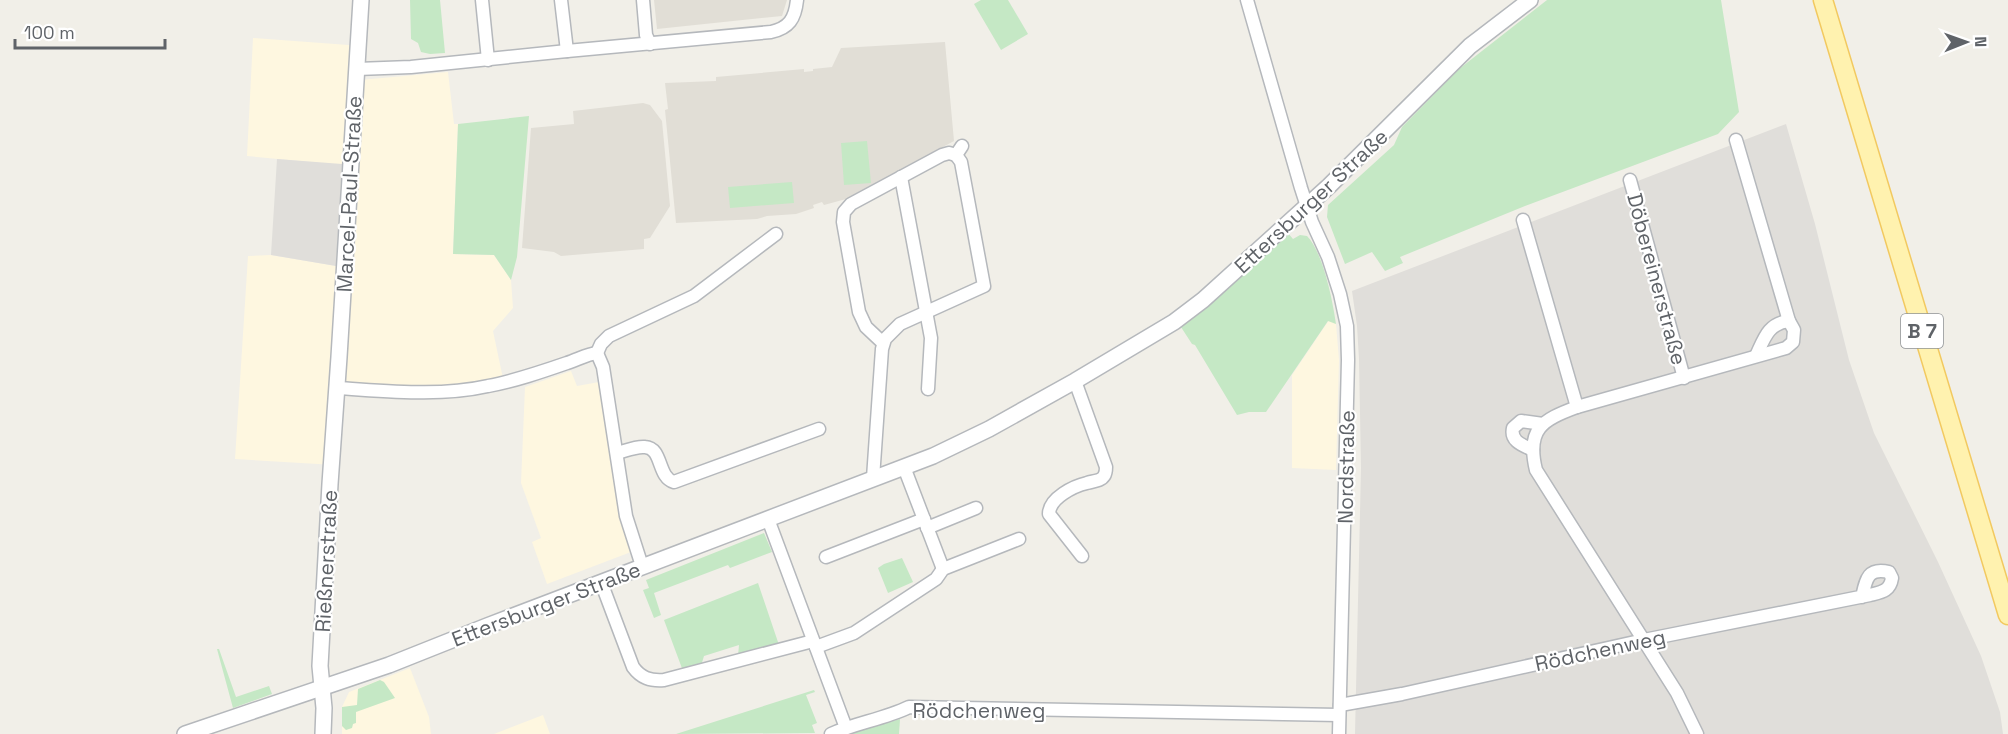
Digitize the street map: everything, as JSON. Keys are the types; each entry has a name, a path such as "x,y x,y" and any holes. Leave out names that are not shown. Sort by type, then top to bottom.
{"main road":[{"name":"B 7","path":"1823,0 2008,615"}],"street":[{"name":"Marcel-Paul-Straße","path":"337,388 361,0"},
{"path":"482,0 488,60"},
{"path":"561,0 567,51"},
{"path":"643,0 646,35 650,44"},
{"path":"357,69 401,68 779,31 789,24 796,13 797,0"},
{"name":"Nordstraße","path":"1247,0 1308,206 1334,275 1347,326 1339,734"},
{"name":"Ettersburger Straße","path":"185,734 389,665 904,467 963,442 1075,381 1174,322 1203,300 1308,206 1470,46 1530,0"},
{"name":"Döbereinerstraße","path":"1543,424 1554,416 1577,407 1786,348 1793,342 1794,330 1789,321 1736,140"},
{"path":"873,478 883,343 891,330 900,324 984,286 959,151 942,155 851,204 846,208 842,217 859,312 866,327 883,343"},
{"path":"901,177 931,338 928,389"},
{"name":"Döbereinerstraße","path":"1630,180 1684,378"},
{"path":"1523,220 1577,407"},
{"path":"642,566 626,516 603,367 597,353 604,339 694,296 776,234"},
{"path":"1755,356 1773,327 1779,322 1789,321"},
{"path":"337,388 441,392 470,390 505,382 597,353"},
{"path":"1075,381 1106,467 1106,473 1103,478 1077,486 1059,497 1051,505 1049,514 1082,556"},
{"name":"Rießnerstraße","path":"323,734 320,666 337,388"},
{"path":"1533,450 1516,441 1512,435 1513,428 1521,421 1543,424 1535,435 1533,450 1536,470 1677,693 1697,734"},
{"path":"617,453 640,447 652,448 665,477 674,482 819,429"},
{"path":"904,467 943,569"},
{"path":"826,557 976,508"},
{"path":"768,519 846,728"},
{"path":"601,582 633,667 647,679 664,680 854,633 936,579 943,569 1019,539"},
{"name":"Rödchenweg","path":"831,734 893,715 909,707 1340,710 1401,694 1644,640 1862,597"}],"shaded area":[{"path":"654,0 787,0 782,16 657,29"},
{"path":"253,38 362,46 360,80 448,72 454,124 458,124 453,254 494,255 511,280 513,308 493,331 505,388 458,396 342,396 335,465 235,459 248,256 271,255 336,266 342,165 247,156"},
{"path":"945,42 954,141 846,199 824,205 822,202 813,205 814,208 796,214 757,219 676,223 665,110 668,109 665,83 716,81 716,77 804,69 804,72 813,71 813,69 832,67 841,48"},
{"path":"643,103 650,105 662,121 670,206 650,238 644,239 644,249 561,256 554,252 522,248 531,128 574,124 573,111"},
{"path":"1786,124 1815,224 1849,360 1874,433 1938,562 1981,656 2000,712 2003,734 1355,734 1361,468 1359,359 1352,291"},
{"path":"277,159 342,164 336,266 271,255"},
{"path":"1329,320 1336,324 1339,360 1336,470 1292,468 1292,375"},
{"path":"571,371 577,386 599,382 613,457 619,508 631,552 547,584 532,542 541,538 521,483 525,387"},
{"path":"410,668 429,717 431,734 342,734 342,707 349,692"},
{"path":"543,715 550,734 494,734"}],"green space":[{"path":"410,0 440,0 445,53 421,52 418,43 411,39"},
{"path":"981,0 1008,0 1028,34 1001,50 974,4"},
{"path":"1547,0 1721,0 1739,112 1718,134 1525,206 1400,257 1403,263 1385,271 1372,252 1345,264 1327,217 1328,205 1394,145 1402,127 1459,69"},
{"path":"529,116 517,257 511,280 494,255 453,254 458,124"},
{"path":"867,141 871,183 844,185 841,143"},
{"path":"792,182 794,203 730,208 728,187"},
{"path":"1288,233 1293,239 1300,235 1307,236 1313,243 1326,278 1336,324 1328,321 1266,412 1237,415 1195,345 1179,324 1239,278"},
{"path":"764,533 772,552 730,568 728,565 654,593 661,615 654,618 643,590 649,588 646,580"},
{"path":"902,558 913,582 888,593 878,568"},
{"path":"758,583 779,645 738,656 739,645 704,656 701,666 683,671 664,620"},
{"path":"217,649 219,649 236,697 269,686 272,694 233,708"},
{"path":"380,680 395,698 356,712 356,723 352,728 346,730 342,726 342,707 357,705 358,689"},
{"path":"814,690 815,692 806,695 817,723 812,725 815,733 676,734"},
{"path":"900,719 899,734 846,734"}]}
